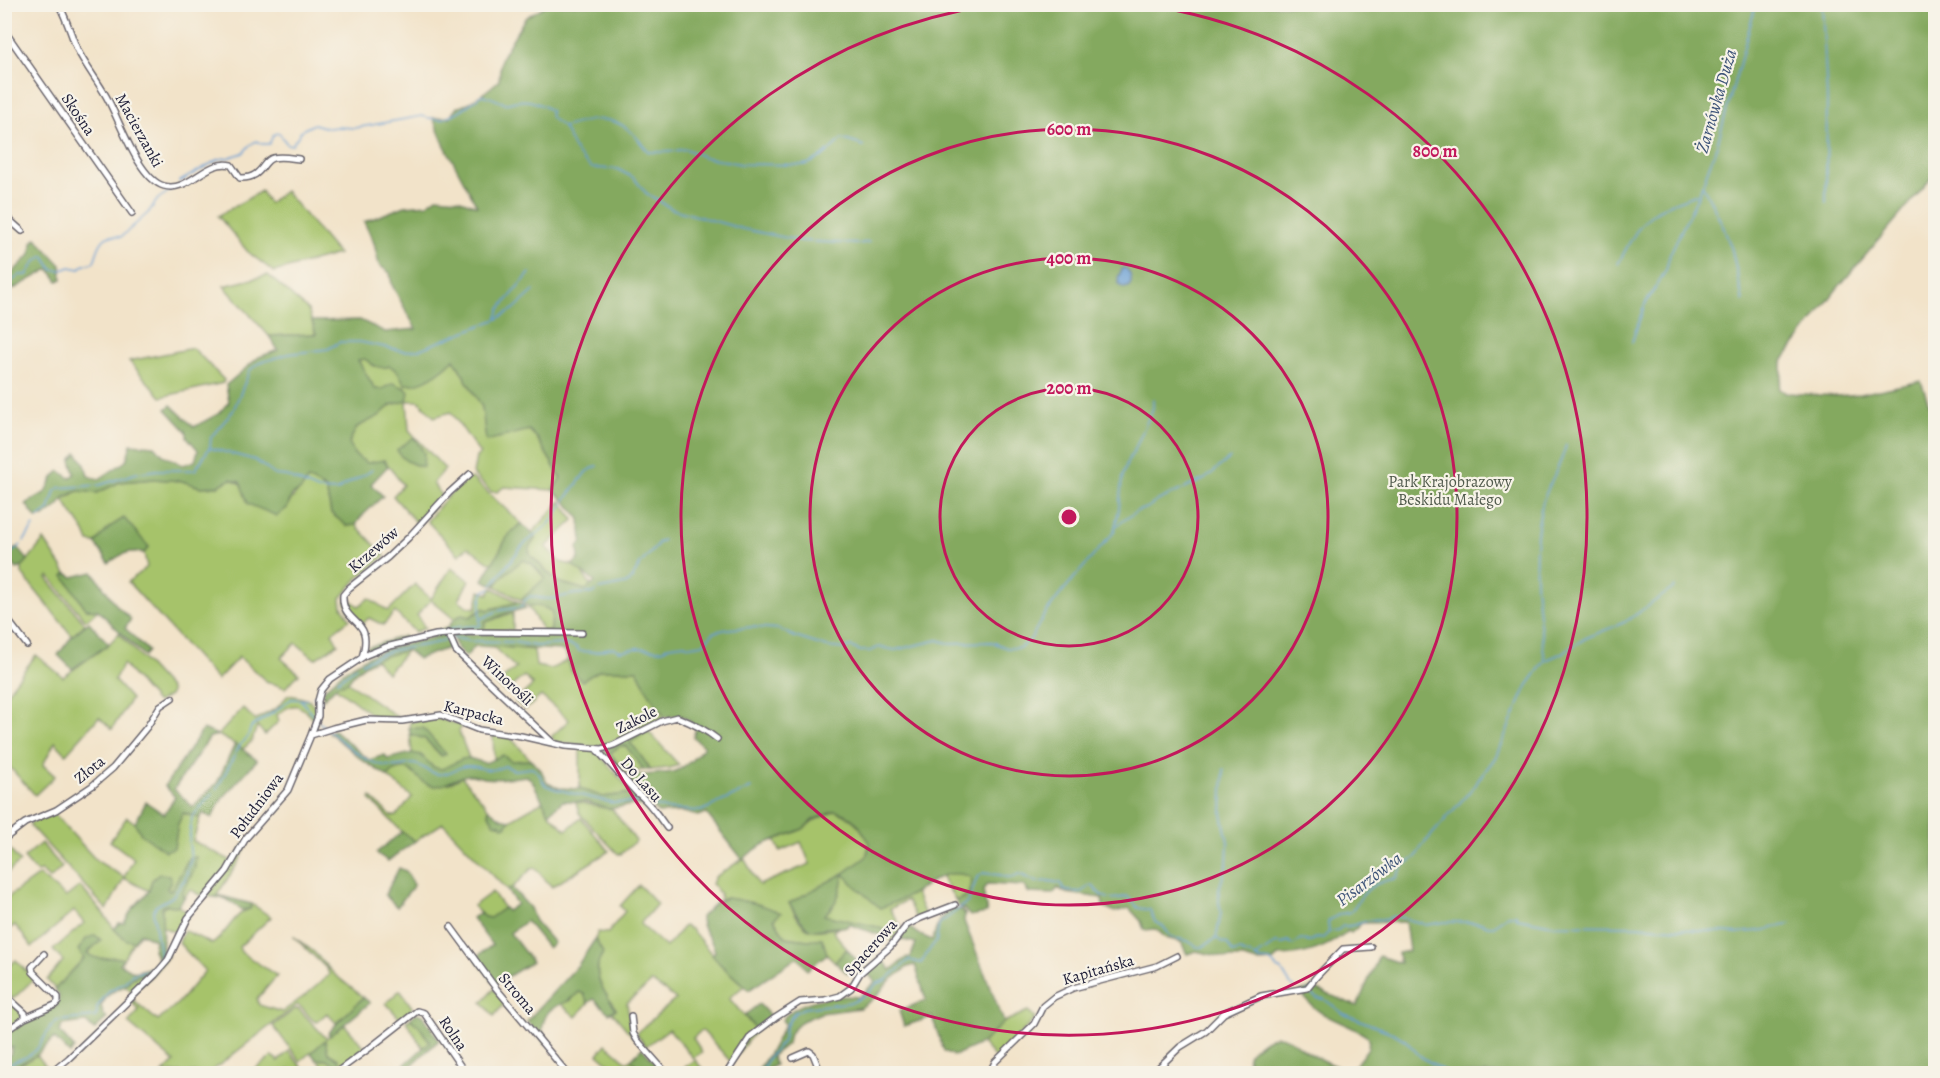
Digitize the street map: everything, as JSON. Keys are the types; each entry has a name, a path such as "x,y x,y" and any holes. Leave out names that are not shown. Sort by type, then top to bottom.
{"street":[{"path":"59,6 81,7 95,4"},
{"name":"Macierzanki","path":"59,6 77,49 107,98 134,153 155,183 165,187 177,187 209,169 225,164 231,165 240,178 247,178 263,169 267,160 273,158 299,159"},
{"name":"Skośna","path":"4,30 132,213"},
{"path":"4,215 22,231"},
{"name":"Krzewów","path":"362,657 366,638 363,629 345,609 344,595 349,588 408,538 449,493 470,474"},
{"path":"4,615 27,645"},
{"name":"Południowa","path":"50,1074 168,960 188,918 227,871 246,838 288,790 318,716 321,690 330,679 362,657 386,646 448,633 582,633"},
{"name":"Winorośli","path":"448,633 456,651 554,744"},
{"name":"Złota","path":"4,839 25,823 56,810 92,786 113,768 140,736 160,706 172,698"},
{"name":"Karpacka","path":"311,735 366,720 402,721 441,715 479,730 596,749"},
{"name":"Zakole","path":"596,749 614,745 662,721 677,717 700,726 717,739"},
{"name":"Do Lasu","path":"596,749 637,793 645,798 667,828"},
{"name":"Spacerowa","path":"726,1074 751,1036 775,1018 800,1002 840,996 851,988 860,973 890,947 907,925 955,905"},
{"name":"Stroma","path":"451,927 495,987 566,1074"},
{"path":"1152,1074 1180,1047 1206,1031 1224,1013 1261,996 1308,988 1343,949 1371,946"},
{"path":"4,1032 25,1018 58,1002 58,997 33,972 33,967 44,954"},
{"name":"Kapitańska","path":"989,1074 995,1062 1034,1024 1043,1006 1054,997 1073,988 1144,970 1177,956"},
{"path":"4,994 25,1013 25,1018"},
{"name":"Rolna","path":"334,1074 417,1011 424,1013 466,1074"},
{"path":"632,1016 633,1033 636,1040 667,1074"},
{"path":"542,1048 566,1074"},
{"path":"793,1058 809,1051 813,1054 821,1074"}],"green space":[{"name":"Park Krajobrazowy Beskidu Małego","path":"546,5 1935,5 1935,174 1836,290 1782,362 1779,389 1787,393 1837,396 1860,394 1921,381 1933,416 1936,438 1935,1073 1290,1074 1286,1066 1259,1073 1250,1070 1249,1054 1270,1037 1276,1036 1289,1039 1329,1064 1352,1070 1368,1048 1369,1038 1323,1014 1301,992 1313,988 1357,1006 1379,956 1400,963 1398,953 1409,951 1405,922 1362,923 1351,933 1348,931 1316,950 1278,956 1274,961 1257,962 1196,951 1187,954 1181,942 1166,938 1156,929 1144,930 1141,921 1129,908 1115,912 1103,906 1102,898 1066,893 1058,888 1053,894 1029,893 1024,886 987,884 983,890 987,913 970,916 957,905 956,901 968,895 972,881 969,876 953,874 941,876 903,899 880,908 844,874 836,901 824,915 878,927 884,930 888,938 848,924 847,927 809,929 789,903 844,873 866,857 870,843 857,823 845,814 835,811 813,820 803,829 764,844 742,859 706,813 698,816 683,812 658,813 625,777 673,772 691,761 704,747 693,737 696,728 686,718 665,717 637,670 600,670 582,681 571,670 566,654 561,650 475,646 466,657 458,649 451,635 551,631 552,612 541,606 528,606 521,600 545,578 531,563 523,560 505,574 495,586 483,580 508,536 521,523 536,537 529,548 530,555 558,582 586,590 595,582 572,565 579,559 578,547 582,541 580,519 553,490 561,478 537,438 529,430 486,441 482,407 454,359 425,381 411,384 405,384 397,371 390,366 380,367 365,359 358,360 375,389 382,389 393,383 409,392 407,401 391,405 379,416 357,427 349,442 354,454 367,463 384,460 388,466 371,484 383,496 356,525 347,526 331,513 326,489 308,479 301,490 292,495 287,508 277,516 248,504 240,482 231,479 218,486 200,487 182,481 153,479 120,482 97,493 78,491 65,497 44,517 36,518 26,504 46,492 54,476 60,471 70,478 75,474 71,460 77,453 85,464 88,476 99,479 126,461 131,444 155,446 163,455 183,465 195,461 198,450 187,437 187,432 166,409 171,405 194,427 218,414 229,402 226,385 259,357 278,350 269,336 316,334 312,321 360,320 385,332 416,329 392,285 390,273 379,265 374,243 364,222 405,206 427,204 437,197 458,199 477,206 433,118 450,117 457,107 473,100 499,80 501,58 525,18"},
{"path":"261,191 269,203 285,191 338,254 274,272 248,252 218,216"},
{"path":"36,238 61,265 62,279 58,281 49,269 5,294 5,280 31,254 32,242"},
{"path":"268,275 308,310 316,334 269,336 224,286"},
{"path":"193,348 224,380 223,383 161,397 129,361"},
{"path":"365,359 374,366 390,366 397,371 405,384 454,359 482,407 486,441 529,430 537,438 561,478 553,490 504,487 497,492 491,492 473,474 476,457 480,454 451,412 434,417 419,401 407,401 375,389 359,364 358,360"},
{"path":"407,401 409,430 445,469 433,483 442,497 418,525 393,496 403,485 384,460 367,464 354,454 349,443 357,427 379,416 391,405"},
{"path":"414,437 424,453 423,467 411,463 397,450"},
{"path":"472,478 521,523 508,536 492,564 468,547 459,555 427,521 448,496"},
{"path":"153,479 182,481 200,487 218,486 231,479 287,508 308,479 326,489 331,513 347,526 356,525 385,556 359,577 341,598 342,607 350,619 332,633 338,644 315,659 296,643 281,658 299,674 285,688 266,681 239,657 217,680 128,582 147,567 144,553 149,547 111,526 95,543 89,542 85,532 63,500 78,491 97,493 120,482"},
{"path":"561,501 574,520 546,547 560,562 572,565 581,572 591,585 586,590 558,582 530,555 529,548 536,537 532,533"},
{"path":"124,518 149,547 144,553 125,554 109,563 95,543 111,526"},
{"path":"44,540 66,573 64,576 98,610 85,620 49,576 47,578 85,624 72,636 22,574 22,567"},
{"path":"17,547 28,560 17,569 11,562 6,563 4,557"},
{"path":"523,560 531,563 546,578 521,600 495,586 505,574"},
{"path":"451,568 469,580 459,600 467,606 476,608 480,591 488,594 493,588 518,602 475,613 470,617 461,615 454,619 431,600 417,615 425,628 415,632 395,612 383,625 369,618 363,623 348,610 346,597 359,606 369,598 388,611 415,584 431,599"},
{"path":"93,572 117,606 131,619 125,628 148,651 144,656 98,610 86,609 64,576 66,573 73,577"},
{"path":"518,602 526,608 485,622 484,630 419,637 447,628 454,619 461,615 470,617 484,608 488,610"},
{"path":"533,605 552,612 551,631 543,631 528,606"},
{"path":"513,613 513,630 484,630 485,622"},
{"path":"89,622 109,644 72,669 58,655 72,636"},
{"path":"119,633 169,688 171,692 169,696 157,703 123,664 114,680 131,699 112,729 99,717 66,754 55,742 43,765 55,776 35,795 5,762 4,693 6,694 36,655 63,677 109,644"},
{"path":"447,635 451,647 418,659 407,650 373,660 359,669 348,682 338,685 323,699 323,691 336,678 365,658 412,642"},
{"path":"404,636 406,640 366,653 368,647"},
{"path":"492,646 534,650 536,666 551,669 568,660 571,670 637,670 665,717 625,737 598,747 556,742 551,737 569,720 541,696 525,710 515,701 533,685 524,676 505,692 496,684 516,668"},
{"path":"407,650 387,673 375,659"},
{"path":"348,682 400,719 376,718 335,687"},
{"path":"288,695 310,701 315,708 314,720 301,707 288,707 277,715 279,721 265,735 257,726 252,741 243,749 218,735 243,708 255,720 277,708"},
{"path":"435,718 462,725 459,732 469,758 438,769 412,753 410,734 425,739 441,756 423,728 409,728 410,722"},
{"path":"409,728 423,728 446,754 442,756 425,739 410,734"},
{"path":"203,729 218,735 210,737 174,789 193,807 217,783 235,744 257,760 222,799 212,818 203,813 200,818 183,813 178,824 174,848 165,851 141,834 135,823 146,802 164,814 175,797 165,786"},
{"path":"646,729 648,731 630,743 651,770 644,770 626,746 620,746 610,753 625,773 621,773 603,752 604,750"},
{"path":"334,730 369,760 385,755 387,759 412,753 421,755 433,767 442,769 462,759 469,758 485,763 503,755 511,761 531,760 541,770 547,783 559,788 580,789 603,797 633,793 643,799 647,806 632,805 609,809 587,802 563,801 549,813 531,779 526,776 495,779 466,775 439,786 427,784 407,769 395,770 388,777 362,760 329,732"},
{"path":"648,731 679,765 651,770 629,743"},
{"path":"493,733 509,736 531,760 511,761 503,755 494,759"},
{"path":"620,746 626,746 644,770 625,773 610,753"},
{"path":"580,748 596,751 633,793 603,797 580,789"},
{"path":"407,768 425,783 450,783 462,777 489,809 495,823 506,826 510,820 543,801 549,813 566,830 581,818 609,851 552,887 535,868 532,868 512,888 506,889 443,823 415,841 402,832 370,799 371,797 391,816 396,816 412,797 388,777 393,771"},
{"path":"576,802 612,809 636,841 618,854 579,813"},
{"path":"489,809 501,818 510,820 506,826 494,823 488,812"},
{"path":"835,811 856,823 870,843 866,857 880,908 915,892 925,915 916,918 907,900 890,909 902,928 892,940 888,938 884,930 823,915 833,907 789,903 800,921 809,929 840,927 833,931 847,949 835,962 827,954 822,938 808,940 785,937 774,919 780,913 726,898 720,901 720,894 712,884 715,877 744,858 759,885 810,864 801,842 780,851 775,840 803,829 813,821"},
{"path":"183,813 200,818 193,841 230,860 226,869 201,896 190,889 184,898 182,893 195,868 189,858 169,891 152,880 149,891 124,878 107,910 30,826 30,823 54,814 97,861 124,877 134,859 110,841 127,817 135,823 141,834 174,847 178,824"},
{"path":"402,832 415,841 388,861 376,853"},
{"path":"41,843 62,867 50,879 41,871 36,872 24,858"},
{"path":"248,843 217,895 207,896 244,845"},
{"path":"5,844 20,862 6,874 5,871"},
{"path":"196,857 195,868 182,893 184,898 178,906 162,907 163,955 156,955 153,950 155,940 140,933 134,941 126,940 114,929 119,923 124,923 132,909 149,891 152,880 159,874 170,875 171,881 167,888 169,891 189,858"},
{"path":"399,868 406,871 414,885 397,907 385,895"},
{"path":"951,873 969,876 972,881 968,895 956,901 941,876"},
{"path":"39,875 66,897 80,886 115,930 128,940 134,941 123,959 118,957 97,958 87,954 100,940 94,935 85,958 55,989 47,980 63,961 53,950 84,923 74,911 32,947 15,925 5,932 4,900"},
{"path":"639,885 657,904 640,924 666,947 684,926 691,929 721,965 744,986 729,998 756,1030 731,1062 702,1030 693,1038 702,1052 693,1058 669,1029 646,1046 636,1033 676,999 652,982 627,1003 632,1036 612,1012 616,1009 603,989 598,975 597,968 603,953 595,939 598,932 608,933 625,911 620,906"},
{"path":"512,888 530,908 535,921 554,943 548,948 526,921 510,933 532,962 494,983 475,958 492,945 472,918 480,913 490,918 504,908 507,911 517,904 506,889"},
{"path":"492,892 504,908 490,918 484,917 473,906"},
{"path":"217,895 252,904 250,909 242,910 226,899 214,897"},
{"path":"726,898 754,903 781,913 774,919 785,937 808,940 822,938 827,954 807,970 798,957 749,990 712,955 715,952 714,947 701,922 701,917 716,902"},
{"path":"252,904 271,917 239,947 241,952 277,976 257,999 259,1005 282,1012 329,975 327,969 293,936 363,997 336,1023 327,1013 317,1022 314,1021 297,1005 209,1073 163,1073 174,1062 128,1023 139,1011 130,1000 132,999 158,1021 179,1002 205,971 179,943 184,930 212,944 234,919 250,909"},
{"path":"178,906 189,913 177,933 162,927 162,907"},
{"path":"954,909 962,910 965,914 964,921 1004,1022 982,1043 954,1056 944,1051 932,1017 904,1026 899,1011 926,1000 915,965 908,967 888,982 876,997 860,1008 821,1013 802,1021 790,1033 788,1043 772,1056 775,1065 756,1074 785,1024 782,1020 788,1013 817,1000 859,997 875,982 865,970 881,958 891,970 907,957 910,958 916,943 899,939 909,927 932,940 942,918"},
{"path":"95,935 101,940 87,953 101,959 114,957 123,959 120,964 134,972 152,967 153,971 132,978 125,986 110,993 101,1005 103,1014 107,1018 94,1030 86,1022 62,1025 60,1032 74,1048 70,1054 54,1038 37,1055 6,1072 4,1057 10,1055 13,1047 5,1049 5,1034 27,1019 57,1006 59,996 55,989 84,958 78,950 86,939"},
{"path":"595,939 603,953 597,968 600,983 616,1009 609,1013 594,999 588,1003 584,994 579,992 547,1014 542,1030 549,1041 545,1043 527,1021 578,965"},
{"path":"847,949 858,962 848,974 835,962"},
{"path":"156,955 168,956 154,973 133,992 125,986 132,978 153,971"},
{"path":"16,960 26,971 30,969 36,977 13,999 5,991 4,970"},
{"path":"494,989 505,1003 494,1016 482,1002"},
{"path":"400,990 412,1007 410,1013 401,1020 386,1003"},
{"path":"579,992 584,994 588,1003 576,1017 561,1004 571,1000"},
{"path":"4,997 22,1013 22,1018 12,1026 5,1019"},
{"path":"363,997 370,1003 330,1036 328,1034 332,1029"},
{"path":"759,1004 772,1018 756,1030 745,1015"},
{"path":"295,1009 299,1009 326,1038 345,1025 365,1048 329,1073 316,1059 327,1060 337,1066 338,1059 328,1053 325,1041 300,1061 273,1026"},
{"path":"1028,1011 1035,1019 996,1059 982,1043 1004,1022"},
{"path":"416,1013 423,1015 439,1040 403,1073 394,1074 430,1042 419,1026 410,1019"},
{"path":"410,1019 419,1026 430,1042 423,1048 406,1021"},
{"path":"325,1040 328,1053 339,1060 340,1064 337,1066 327,1060 316,1059 311,1053"},
{"path":"606,1044 627,1062 631,1059 639,1069 635,1073 620,1073 598,1054"},
{"path":"642,1048 664,1073 643,1073 631,1059"},
{"path":"289,1051 306,1073 294,1073 290,1069 284,1073 250,1073 273,1056 278,1061"},
{"path":"37,1055 49,1070 44,1073 6,1072"},
{"path":"695,1060 706,1073 677,1073"}],"water":[{"path":"1125,268 1131,282 1124,288 1119,285 1118,278 1122,269"}],"waterway":[{"name":"Żarnówka Duża","path":"1632,342 1644,306 1666,270 1670,254 1699,194 1717,145 1756,4"},
{"path":"1822,4 1827,98 1826,203"},
{"path":"179,182 219,159 243,153 256,141 269,144 274,134 279,133 287,144 292,145 302,130 314,124 328,128 355,128 422,116 442,119 457,112 481,95 504,103 535,102 550,110 551,118 563,127 578,155 588,165 592,168 617,169 634,178 646,193 672,209 743,229 802,241 858,244 869,242"},
{"path":"564,127 590,120 606,120 622,125 649,152 686,149 704,157 741,164 808,164 823,156 842,139 864,146"},
{"path":"1703,186 1732,250 1743,301"},
{"path":"4,287 20,275 27,275 35,262 44,256 53,270 70,267 80,269 94,262 104,239 111,236 121,237 148,213 158,199 172,189"},
{"path":"1618,264 1636,232 1650,216 1667,206 1698,194"},
{"path":"497,318 500,309 530,273"},
{"path":"38,518 49,510 55,491 59,488 100,485 137,473 157,470 195,470 210,447 211,437 233,411 250,370 259,363 288,354 328,349 340,342 360,342 404,351 418,350 497,319 514,309 534,291"},
{"path":"452,638 513,642 536,646 564,644 576,647 579,651 595,652 609,648 620,651 637,648 662,650 669,646 703,644 714,632 753,627 779,629 795,637 827,647 844,649 851,647 860,651 871,651 879,647 895,650 938,640 948,643 992,642 1007,648 1020,648 1030,640 1043,617 1062,592 1114,532 1122,478 1128,460 1153,408 1153,399"},
{"name":"Pisarzówka","path":"760,1074 769,1057 783,1041 785,1027 794,1013 804,1008 853,1002 869,992 876,984 886,980 909,960 921,963 936,942 939,924 968,902 977,878 983,873 1005,877 1019,874 1037,882 1060,883 1064,890 1070,891 1081,892 1093,886 1100,894 1108,898 1117,899 1127,896 1138,908 1150,910 1155,922 1163,926 1171,937 1188,941 1197,947 1218,939 1227,943 1233,953 1239,951 1256,957 1276,943 1283,944 1288,941 1293,945 1301,939 1309,942 1318,937 1323,938 1329,932 1328,921 1340,914 1351,912 1363,894 1376,884 1396,878 1402,867 1416,857 1422,846 1470,791 1495,758 1527,686 1545,661 1536,585 1536,547 1543,501 1566,445"},
{"path":"210,448 255,460 275,475 286,476 318,490 337,491 372,470"},
{"path":"1116,526 1137,511 1205,479 1230,458"},
{"path":"565,500 586,472 597,466"},
{"path":"492,585 523,545 549,524 564,503"},
{"path":"24,541 34,526"},
{"path":"599,589 629,583 641,563 663,540"},
{"path":"4,559 21,545"},
{"path":"1546,660 1586,638 1625,622 1675,587"},
{"path":"448,631 458,627 480,626 482,596 484,591 491,588"},
{"path":"524,603 531,596 549,599 596,591"},
{"path":"480,619 498,611 523,606"},
{"path":"362,663 394,650 428,645 448,639"},
{"path":"337,681 357,666"},
{"path":"217,789 240,745 248,737 251,727 291,699 307,700"},
{"path":"301,700 315,717"},
{"path":"319,722 327,729"},
{"path":"329,731 360,756 378,764 387,766 415,764 442,774 465,766 489,770 505,766 514,770 532,768 538,772 545,785 555,789 613,803 643,802"},
{"path":"1216,939 1221,912 1219,889 1227,864 1228,842 1222,814 1224,769"},
{"path":"653,805 665,809 701,811 751,788"},
{"path":"4,1068 34,1052 57,1021 95,1017 97,1007 109,991 125,982 131,975 155,967 160,955 153,911 156,906 172,897 185,879 191,858 189,842 192,817 213,793"},
{"path":"1329,932 1343,926 1378,919 1385,920 1395,916 1425,925 1466,922 1494,926 1507,915 1516,915 1517,918 1554,925 1636,926 1738,933 1762,931 1790,924"},
{"path":"1256,957 1270,961 1281,969 1294,987"},
{"path":"1307,991 1316,998 1324,999 1344,1014 1395,1034 1405,1040 1420,1056 1449,1074"}]}
